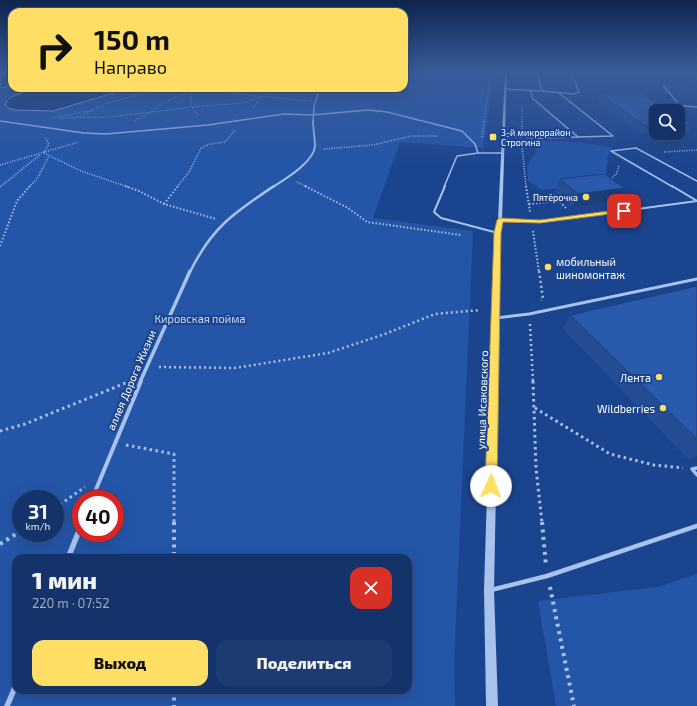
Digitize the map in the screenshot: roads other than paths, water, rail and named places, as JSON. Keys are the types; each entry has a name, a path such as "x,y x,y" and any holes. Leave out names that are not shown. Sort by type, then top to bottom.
{"street":[{"path":"312,115 314,104"},
{"name":"улица Исаковского","path":"492,706 489,590 490,516 498,233 500,220 505,104"},
{"name":"аллея Дорога Жизни","path":"96,490 141,376 195,261 209,238 224,222 236,211 301,167 315,150 312,115"},
{"path":"70,554 74,542"},
{"path":"7,706 12,694"}],"lane":[{"path":"539,104 578,137"},
{"path":"504,136 613,136 573,104"},
{"path":"685,107 697,107"},
{"path":"0,121 84,133 106,134 208,125 284,114 312,115 368,110 387,112 462,131 475,144 478,153"},
{"path":"697,181 636,148 611,151 697,202"},
{"path":"498,233 441,218 434,212 456,156 478,153 503,153"},
{"path":"500,220 532,222 697,202"},
{"path":"496,318 529,314 697,279"},
{"path":"697,468 692,469 697,475"},
{"path":"489,590 547,576 697,526"}],"place":[{"name":"3-й микрорайон Строгина","path":"493,137"},
{"name":"Пятёрочка","path":"586,197"},
{"name":"мобильный шиномонтаж","path":"548,267"},
{"name":"Лента","path":"659,377"},
{"name":"Wildberries","path":"663,408"}],"park label":[{"name":"Кировская пойма","path":"200,318"}]}
